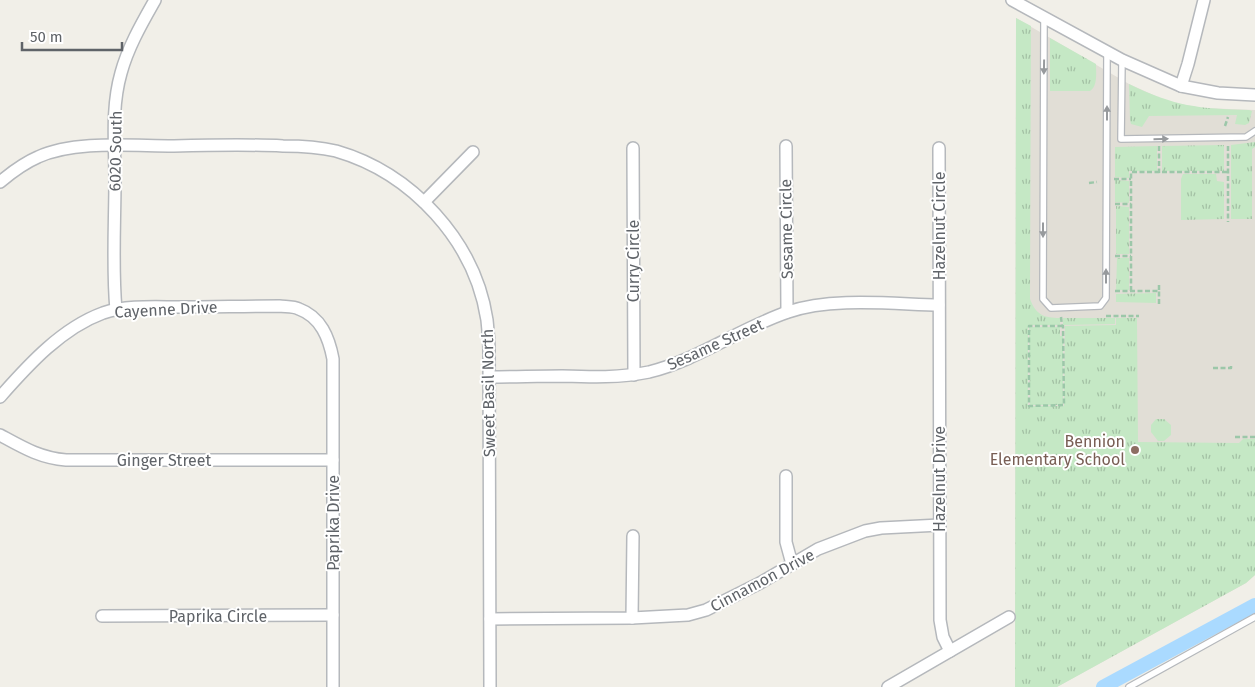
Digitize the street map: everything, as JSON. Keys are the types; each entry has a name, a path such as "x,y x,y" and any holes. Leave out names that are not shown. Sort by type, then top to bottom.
{"street":[{"name":"6020 South","path":"116,310 114,282 115,107 121,72 137,32 156,0"},
{"path":"1012,0 1122,60 1181,86 1218,93 1255,95"},
{"path":"1181,86 1204,0"},
{"name":"Sweet Basil North","path":"0,182 16,169 38,156 76,147 300,146 335,151 364,162 391,177 424,202 453,236 465,257 478,285 487,319 490,377 490,687"},
{"name":"Sesame Circle","path":"786,146 787,312"},
{"name":"Curry Circle","path":"633,148 634,375"},
{"name":"Hazelnut Circle","path":"939,148 939,305"},
{"path":"424,202 473,152"},
{"name":"Sesame Street","path":"490,377 634,375 686,360 746,328 804,307 838,304 939,305"},
{"name":"Hazelnut Drive","path":"939,305 940,620 943,637 950,651"},
{"name":"Cayenne Drive","path":"0,397 44,351 67,333 90,319 116,310 174,307 279,306 298,308 312,316 324,329 333,359"},
{"name":"Paprika Drive","path":"333,359 333,687"},
{"name":"Ginger Street","path":"0,435 35,454 50,459 333,460"},
{"path":"786,476 786,542 792,564"},
{"name":"Cinnamon Drive","path":"490,619 632,618 670,617 688,614 706,610 760,583 833,542 865,531 881,528 940,525"},
{"path":"632,618 633,536"},
{"name":"Paprika Circle","path":"102,616 333,615"},
{"path":"888,687 1009,617"}],"lane":[{"path":"1044,18 1043,299 1051,308 1100,306 1106,298 1107,52"},
{"path":"1122,60 1121,139 1246,138 1255,131"},
{"path":"1129,687 1255,616"}],"path":[{"path":"1225,126 1228,117"},
{"path":"1228,143 1228,222"},
{"path":"1159,144 1159,173"},
{"path":"1131,291 1131,172 1228,172"},
{"path":"1113,179 1131,179"},
{"path":"1089,182 1097,182"},
{"path":"1113,204 1131,204"},
{"path":"1114,256 1131,256"},
{"path":"1159,283 1159,304"},
{"path":"1114,292 1159,291"},
{"path":"1061,316 1063,326 1064,405 1029,406 1029,326 1062,326"},
{"path":"1106,316 1139,316"},
{"path":"1213,368 1231,368 1231,365"},
{"path":"1235,437 1255,437"}],"shaded area":[{"name":"Bennion Elementary School","path":"1016,18 1129,84 1169,102 1202,108 1255,110 1255,575 1246,583 1057,687 1015,687"}],"green space":[{"path":"1016,18 1031,26 1030,299 1035,309 1041,314 1060,318 1060,325 1028,325 1028,406 1064,406 1065,326 1116,325 1116,318 1137,318 1138,442 1239,443 1243,439 1255,439 1255,575 1246,583 1057,687 1015,687"},
{"path":"1050,38 1096,64 1093,89 1090,91 1050,91"},
{"path":"1129,84 1160,97 1187,105 1215,109 1249,110 1252,111 1249,123 1245,125 1235,124 1237,115 1149,116 1142,127 1131,124"},
{"path":"1255,142 1255,147 1252,149 1252,219 1231,219 1231,145"},
{"path":"1224,145 1224,171 1162,171 1162,146"},
{"path":"1157,146 1157,171 1129,171 1129,178 1115,177 1115,147"},
{"path":"1183,174 1216,174 1217,181 1224,182 1224,219 1181,220 1181,179"},
{"path":"1115,180 1129,181 1129,203 1115,202"},
{"path":"1116,206 1129,207 1129,254 1116,254"},
{"path":"1117,258 1129,258 1129,290 1116,290"},
{"path":"1156,293 1156,303 1116,302 1116,294"},
{"path":"1063,318 1115,318 1115,324 1063,325"},
{"path":"1029,327 1060,327 1060,336 1063,336 1063,405 1030,405"},
{"path":"1156,419 1164,419 1171,425 1171,435 1164,441 1158,441 1151,432 1151,425"}],"waterway":[{"path":"1103,687 1255,605"}],"place":[{"name":"Bennion Elementary School","path":"1135,450"}]}
